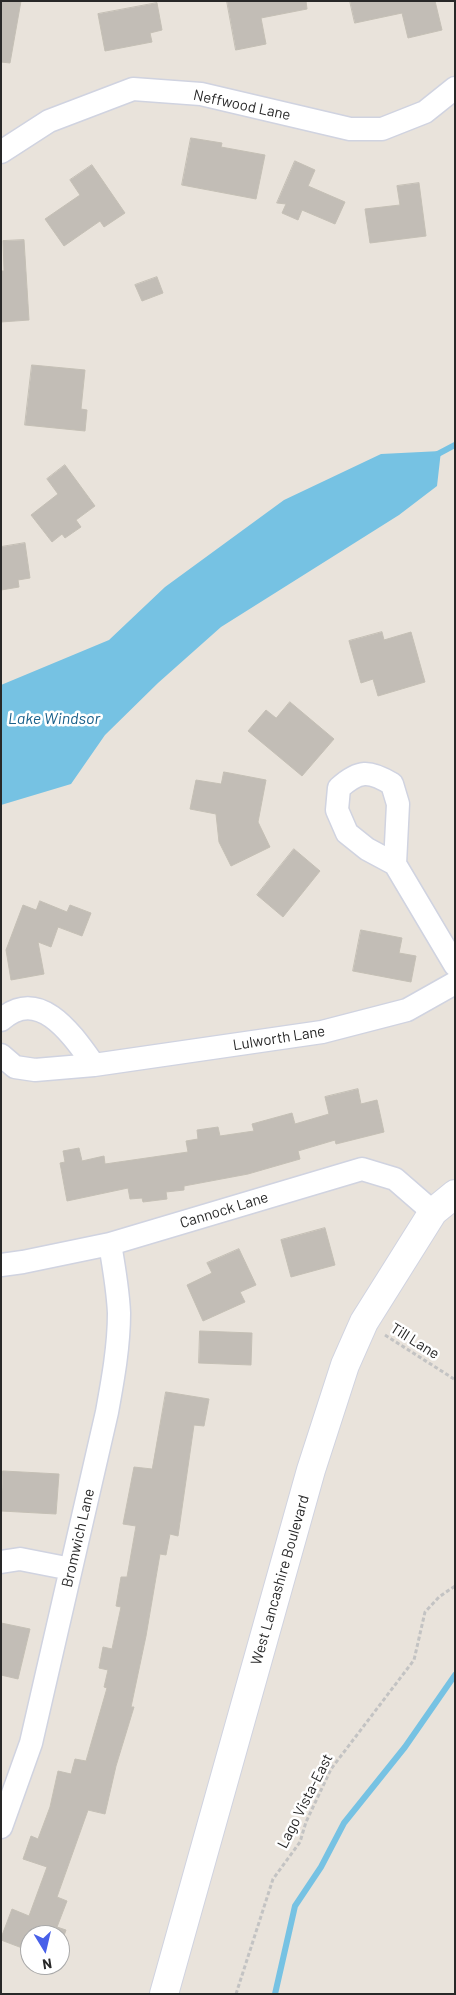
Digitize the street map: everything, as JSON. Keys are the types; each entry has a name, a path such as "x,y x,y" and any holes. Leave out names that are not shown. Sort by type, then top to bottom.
{"main road":[{"name":"West Lancashire Boulevard","path":"164,1994 311,1470 345,1364 364,1322 433,1212 455,1194"}],"street":[{"name":"Neffwood Lane","path":"1,152 49,121 133,90 201,94 350,129 382,129 425,112 455,88"},
{"path":"395,864 455,965"},
{"name":"Lulworth Lane","path":"1,1055 15,1066 35,1070 94,1065 322,1032 407,1010 455,983"},
{"path":"1,1020 14,1009 38,1008 54,1017 75,1038 94,1065"},
{"name":"Cannock Lane","path":"1,1265 110,1244 362,1169 395,1179 433,1212"},
{"name":"Bromwich Lane","path":"1,1826 31,1743 114,1374 118,1312 117,1288 110,1244"},
{"path":"1,1562 20,1559 71,1569"}],"path":[{"name":"Till Lane","path":"364,1322 454,1379"},
{"name":"Lago Vista-East","path":"236,1994 254,1932 273,1879 300,1842 306,1822 331,1769 414,1660 426,1612 439,1598 455,1586"}],"water":[{"name":"Lake Windsor","path":"441,451 437,486 399,515 221,627 158,683 105,735 71,784 1,805 1,685 109,640 165,587 284,500 381,454"}],"building":[{"path":"1,1 21,1 10,63 1,62"},
{"path":"227,1 306,1 307,9 261,18 266,44 236,50"},
{"path":"350,1 435,1 442,30 408,38 402,13 355,23"},
{"path":"157,3 162,30 150,33 152,42 105,51 98,14"},
{"path":"191,138 222,143 221,147 265,155 256,199 182,185"},
{"path":"295,161 315,170 308,186 345,202 335,224 302,210 298,220 282,213 286,204 277,203"},
{"path":"92,165 125,213 104,227 100,221 64,246 45,219 80,195 70,180"},
{"path":"419,183 426,236 370,243 365,209 400,205 397,186"},
{"path":"24,240 29,320 1,322 1,271 4,271 3,241"},
{"path":"157,277 163,293 142,301 135,285"},
{"path":"32,365 85,370 81,409 87,410 85,431 25,425"},
{"path":"65,465 95,506 76,520 81,527 65,538 62,534 52,542 31,515 58,494 47,479"},
{"path":"25,543 30,578 18,580 19,587 1,590 1,547"},
{"path":"382,632 384,640 411,632 425,682 378,696 373,679 361,683 349,641"},
{"path":"290,702 334,739 302,776 248,731 266,710 276,718"},
{"path":"224,772 266,780 258,822 270,847 231,866 219,842 216,814 190,809 196,780 221,784"},
{"path":"294,849 320,871 283,917 257,895"},
{"path":"40,901 67,912 70,905 91,913 82,936 58,927 51,947 38,942 44,974 11,980 6,950 23,905 36,910"},
{"path":"361,930 402,938 399,953 416,956 411,982 353,971"},
{"path":"358,1089 361,1104 377,1100 384,1132 336,1144 335,1140 298,1151 300,1159 248,1174 184,1186 184,1190 166,1192 167,1199 143,1202 142,1198 130,1199 128,1188 67,1201 60,1163 65,1162 63,1151 79,1148 82,1161 104,1156 105,1164 188,1152 186,1141 198,1139 197,1130 218,1127 220,1136 254,1131 252,1124 292,1113 295,1124 329,1114 325,1097"},
{"path":"325,1228 335,1265 291,1277 281,1240"},
{"path":"239,1249 256,1285 240,1292 245,1302 203,1321 187,1285 212,1273 207,1263"},
{"path":"200,1331 252,1333 251,1365 199,1363"},
{"path":"166,1392 209,1399 204,1426 194,1425 178,1536 170,1534 166,1555 160,1554 146,1636 131,1707 134,1707 116,1766 105,1814 88,1810 57,1897 67,1901 58,1925 20,1925 20,1947 1,1940 1,1938 12,1909 29,1916 47,1867 23,1859 31,1836 38,1839 50,1807 58,1771 71,1774 75,1759 86,1761 107,1688 104,1687 108,1670 99,1668 103,1647 112,1649 121,1607 116,1606 121,1577 127,1577 136,1526 123,1524 134,1467 152,1469"},
{"path":"3,1471 59,1474 56,1514 1,1511"},
{"path":"1,1623 30,1629 18,1679 1,1675"}],"waterway":[{"path":"436,455 455,445"},
{"path":"275,1994 295,1906 321,1867 344,1823 405,1747 455,1675"}]}
